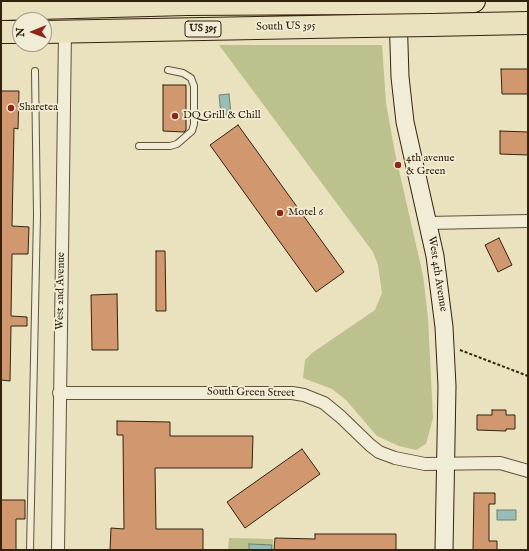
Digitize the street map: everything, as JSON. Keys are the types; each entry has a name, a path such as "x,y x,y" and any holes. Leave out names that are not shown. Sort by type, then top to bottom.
{"highway":[{"path":"1,9 474,1"},
{"path":"54,32 73,20 174,16 243,4"},
{"name":"South US 395","path":"54,32 528,23"},
{"path":"1,32 12,32"}],"street":[{"name":"West 4th Avenue","path":"397,1 400,78 404,116 412,161 428,223 439,277 446,348 444,550"},
{"name":"West 2nd Avenue","path":"54,32 59,393 58,550"},
{"path":"428,223 528,221"},
{"name":"South Green Street","path":"59,393 292,393 304,395 324,404 341,417 379,452 410,462 445,464 500,463 528,471"}],"lane":[{"path":"139,146 170,146 177,144 192,131 194,124 194,86 191,78 168,70"},
{"path":"30,550 37,215 35,71"}],"path":[{"path":"446,348 461,350 528,376"}],"green space":[{"path":"219,45 382,45 386,103 395,153 423,275 428,317 433,418 426,444 416,450 399,446 377,436 346,400 332,389 303,378 305,360 312,353 375,310 382,293 378,265 373,252"},
{"path":"229,538 273,539 273,550 228,550"}],"water":[{"path":"229,94 231,114 221,115 219,95"},
{"path":"497,510 516,510 516,520 497,520"},
{"path":"249,544 272,545 271,550 249,550"}],"building":[{"path":"501,69 528,69 528,94 502,94"},
{"name":"DQ Grill & Chill","path":"163,85 186,85 186,130 184,132 163,131"},
{"path":"1,91 19,91 18,129 14,128 12,226 29,227 28,254 12,254 11,316 27,317 27,326 11,326 10,381 1,380"},
{"name":"Motel 6","path":"238,125 344,272 316,292 210,145"},
{"path":"500,131 528,132 528,155 500,154"},
{"path":"499,238 512,265 498,272 485,245"},
{"path":"156,251 165,251 166,311 156,311"},
{"path":"117,294 118,350 92,350 91,295"},
{"path":"492,410 506,410 506,415 515,415 515,429 506,429 506,431 477,430 477,415 492,415"},
{"path":"117,421 170,422 170,436 253,436 252,468 155,468 156,529 203,529 203,550 110,550 111,528 124,529 123,435 117,435"},
{"path":"302,449 320,474 245,528 227,502"},
{"path":"474,493 495,493 495,504 489,504 489,541 497,541 497,550 473,550"},
{"path":"1,500 25,500 25,519 16,519 16,550 1,550"},
{"path":"315,534 396,534 396,550 274,550 275,538 315,539"}],"place":[{"name":"Sharetea","path":"11,108"},
{"name":"DQ Grill & Chill","path":"175,116"},
{"name":"4th avenue & Green","path":"398,165"},
{"name":"Motel 6","path":"280,213"}]}
